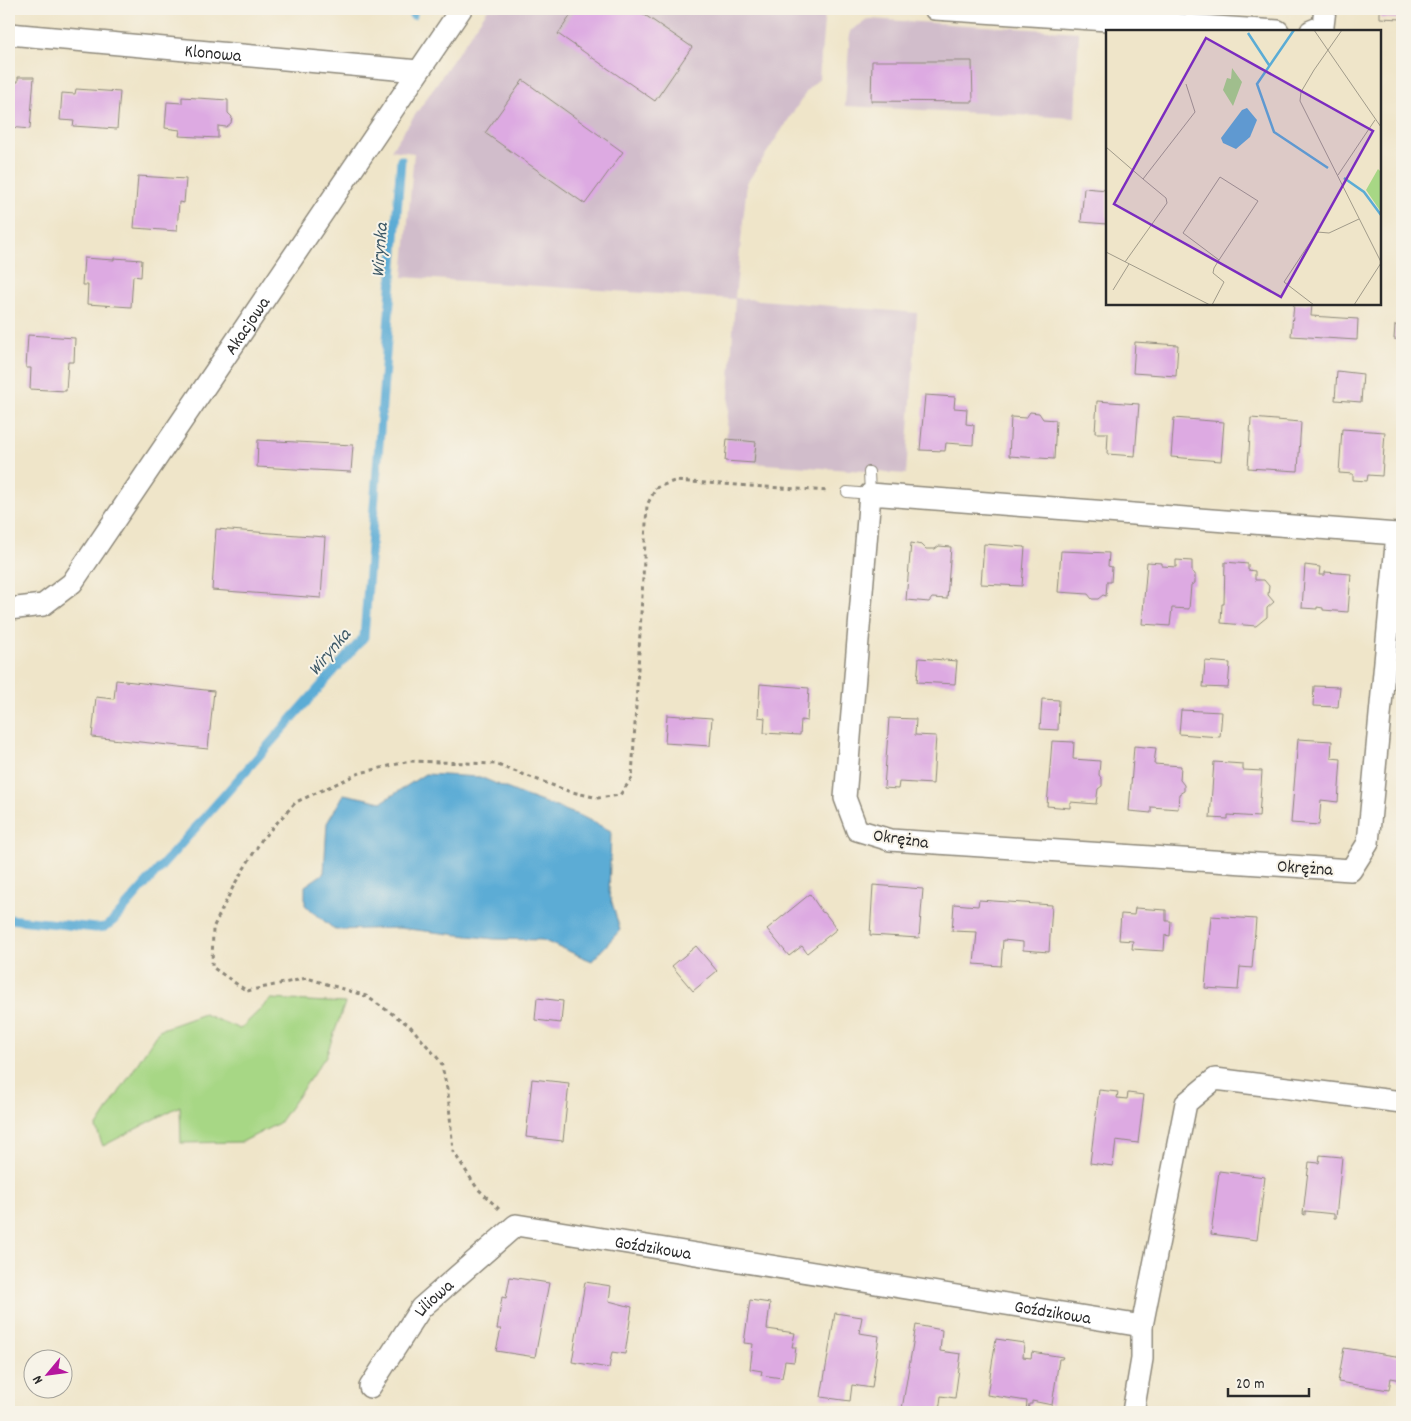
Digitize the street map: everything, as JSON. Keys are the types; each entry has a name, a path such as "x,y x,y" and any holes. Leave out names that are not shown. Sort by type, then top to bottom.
{"street":[{"name":"Akacjowa","path":"9,609 43,605 72,583 461,9"},
{"path":"935,9 1262,30"},
{"path":"1313,30 1323,26 1325,9"},
{"name":"Klonowa","path":"9,34 418,71"},
{"name":"Okrężna","path":"870,494 1400,535 1368,843 1351,870 890,840 856,830 845,798 870,494"},
{"path":"1133,1412 1142,1359 1142,1326 1186,1103 1215,1079 1402,1102"},
{"name":"Goździkowa","path":"516,1225 1142,1326"},
{"name":"Liliowa","path":"370,1387 421,1308 516,1225"}],"lane":[{"path":"848,492 870,494 869,472"}],"path":[{"path":"516,1225 477,1188 453,1151 448,1093 441,1062 410,1026 366,996 307,978 247,991 212,967 213,928 234,885 262,839 296,802 360,773 410,761 494,764 568,791 598,798 620,795 632,778 647,505 656,488 674,481 848,492"}],"shaded area":[{"path":"488,9 825,9 819,79 809,88 747,183 735,298 917,313 906,474 725,461 735,299 403,277 414,153 391,150"},
{"path":"869,19 1079,32 1075,118 845,106 850,31"}],"green space":[{"path":"271,999 345,1003 326,1056 279,1123 242,1142 181,1143 180,1106 103,1146 96,1128 159,1030 204,1014 240,1029"}],"water":[{"path":"425,774 480,777 581,816 611,831 609,892 620,930 592,961 542,940 494,939 399,928 335,930 305,905 305,886 324,873 327,823 344,794 382,802"}],"building":[{"path":"575,9 636,9 692,47 655,101 558,34"},
{"path":"1380,9 1402,9 1402,19 1380,18"},
{"path":"872,61 972,61 973,102 871,101"},
{"path":"18,77 34,77 30,129 9,127 9,82 18,82"},
{"path":"523,80 623,152 585,204 485,133"},
{"path":"76,89 120,92 117,129 73,126 74,121 60,120 62,93 75,94"},
{"path":"1401,90 1402,118 1399,118"},
{"path":"182,97 228,100 228,113 232,117 231,123 226,127 218,126 218,138 179,136 180,130 165,128 167,102 182,103"},
{"path":"138,176 186,179 184,203 179,202 177,231 134,228"},
{"path":"1084,188 1106,190 1106,224 1081,222"},
{"path":"84,258 142,260 141,277 133,276 131,307 87,304 88,285 82,285"},
{"path":"1294,305 1312,305 1311,316 1358,319 1357,340 1291,336"},
{"path":"1395,325 1402,326 1402,340 1394,339"},
{"path":"28,335 75,338 74,362 68,362 66,391 30,389 31,368 26,368"},
{"path":"1135,342 1178,345 1176,376 1133,373"},
{"path":"1337,371 1363,374 1361,402 1335,400"},
{"path":"925,395 955,397 954,408 967,409 966,424 974,425 973,445 946,443 945,451 920,450"},
{"path":"1097,401 1139,404 1135,456 1107,454 1108,433 1095,433"},
{"path":"1030,412 1039,413 1043,419 1056,420 1054,459 1009,456 1011,417 1026,418"},
{"path":"1174,418 1224,422 1221,461 1171,457"},
{"path":"1251,418 1301,422 1298,471 1248,468"},
{"path":"1342,429 1385,432 1382,476 1368,475 1367,481 1353,480 1353,474 1339,473"},
{"path":"727,439 756,442 754,463 725,461"},
{"path":"258,440 353,445 351,472 257,467"},
{"path":"216,529 325,537 321,598 212,590"},
{"path":"911,543 922,545 926,549 935,549 939,546 951,547 947,599 932,598 929,602 906,600"},
{"path":"984,544 1025,547 1022,586 981,584"},
{"path":"1061,551 1109,553 1108,566 1112,567 1111,582 1107,582 1106,596 1103,595 1098,599 1092,599 1088,594 1058,592"},
{"path":"1176,560 1192,561 1195,583 1191,585 1189,609 1172,608 1170,626 1142,624 1147,562 1162,563 1162,566 1176,567"},
{"path":"1225,562 1248,564 1248,570 1255,571 1255,580 1264,580 1269,586 1268,595 1274,602 1267,608 1267,617 1256,626 1221,623 1222,604 1224,604"},
{"path":"1305,565 1320,567 1319,575 1325,575 1325,572 1351,574 1348,612 1323,610 1323,608 1317,607 1317,609 1302,608"},
{"path":"919,658 957,661 955,684 917,682"},
{"path":"1205,661 1230,663 1228,688 1203,687"},
{"path":"116,680 214,691 208,749 92,737 96,697 114,699"},
{"path":"760,684 809,688 807,721 801,720 800,735 764,733 765,718 758,717"},
{"path":"1314,686 1340,687 1338,707 1313,706"},
{"path":"1042,699 1059,700 1058,730 1040,729"},
{"path":"1181,710 1222,712 1220,737 1179,734"},
{"path":"667,715 712,718 710,746 665,743"},
{"path":"889,718 916,719 915,735 936,736 933,784 899,782 898,789 884,788"},
{"path":"1298,739 1332,741 1331,758 1341,759 1338,802 1321,800 1319,825 1291,823"},
{"path":"1052,741 1074,742 1073,759 1100,761 1099,775 1102,779 1102,786 1098,789 1096,804 1070,802 1070,808 1047,806"},
{"path":"1134,746 1156,748 1154,764 1181,766 1180,780 1184,785 1184,791 1179,794 1178,809 1151,807 1151,813 1129,811"},
{"path":"1214,762 1243,764 1243,770 1262,771 1259,817 1228,815 1228,819 1210,818"},
{"path":"873,885 923,889 919,938 870,935"},
{"path":"810,894 837,929 807,953 802,946 789,956 767,929"},
{"path":"979,900 1052,905 1049,952 1023,950 1023,942 1003,940 1001,966 974,964 977,932 952,931 954,904 978,906"},
{"path":"1135,908 1166,910 1166,921 1171,921 1170,936 1165,935 1164,951 1132,949 1133,941 1119,940 1121,914 1134,915"},
{"path":"1211,916 1256,919 1252,968 1240,967 1238,990 1205,988"},
{"path":"696,946 717,971 693,991 672,966"},
{"path":"537,998 563,1001 561,1023 535,1020"},
{"path":"532,1079 569,1083 563,1141 526,1137"},
{"path":"1099,1090 1118,1092 1117,1098 1127,1099 1128,1093 1144,1095 1138,1143 1116,1140 1113,1166 1090,1163"},
{"path":"1320,1155 1342,1157 1336,1218 1334,1218 1334,1214 1305,1211 1305,1215 1303,1214 1309,1162 1319,1163"},
{"path":"1219,1171 1265,1177 1257,1240 1211,1234"},
{"path":"510,1277 549,1283 535,1357 496,1351 501,1329 497,1329 502,1297 506,1298"},
{"path":"585,1282 611,1286 609,1301 632,1307 625,1354 612,1352 609,1368 572,1362"},
{"path":"750,1300 770,1303 767,1329 795,1333 792,1347 796,1347 794,1362 785,1361 782,1378 761,1375 762,1371 750,1369 753,1344 744,1343"},
{"path":"835,1313 862,1317 859,1333 879,1336 872,1388 852,1385 850,1401 821,1397"},
{"path":"916,1325 942,1330 940,1351 961,1354 955,1398 941,1396 939,1412 902,1409"},
{"path":"996,1339 1024,1343 1023,1357 1031,1358 1032,1352 1063,1357 1059,1359 1052,1405 1032,1401 1032,1404 1029,1404 1028,1412 1026,1412 1027,1401 987,1395"},
{"path":"1344,1348 1402,1357 1402,1380 1391,1378 1389,1390 1338,1382"}],"waterway":[{"name":"Wirynka","path":"413,9 413,15"},
{"name":"Wirynka","path":"9,919 96,928 105,927 113,921 364,637 401,160"}]}
